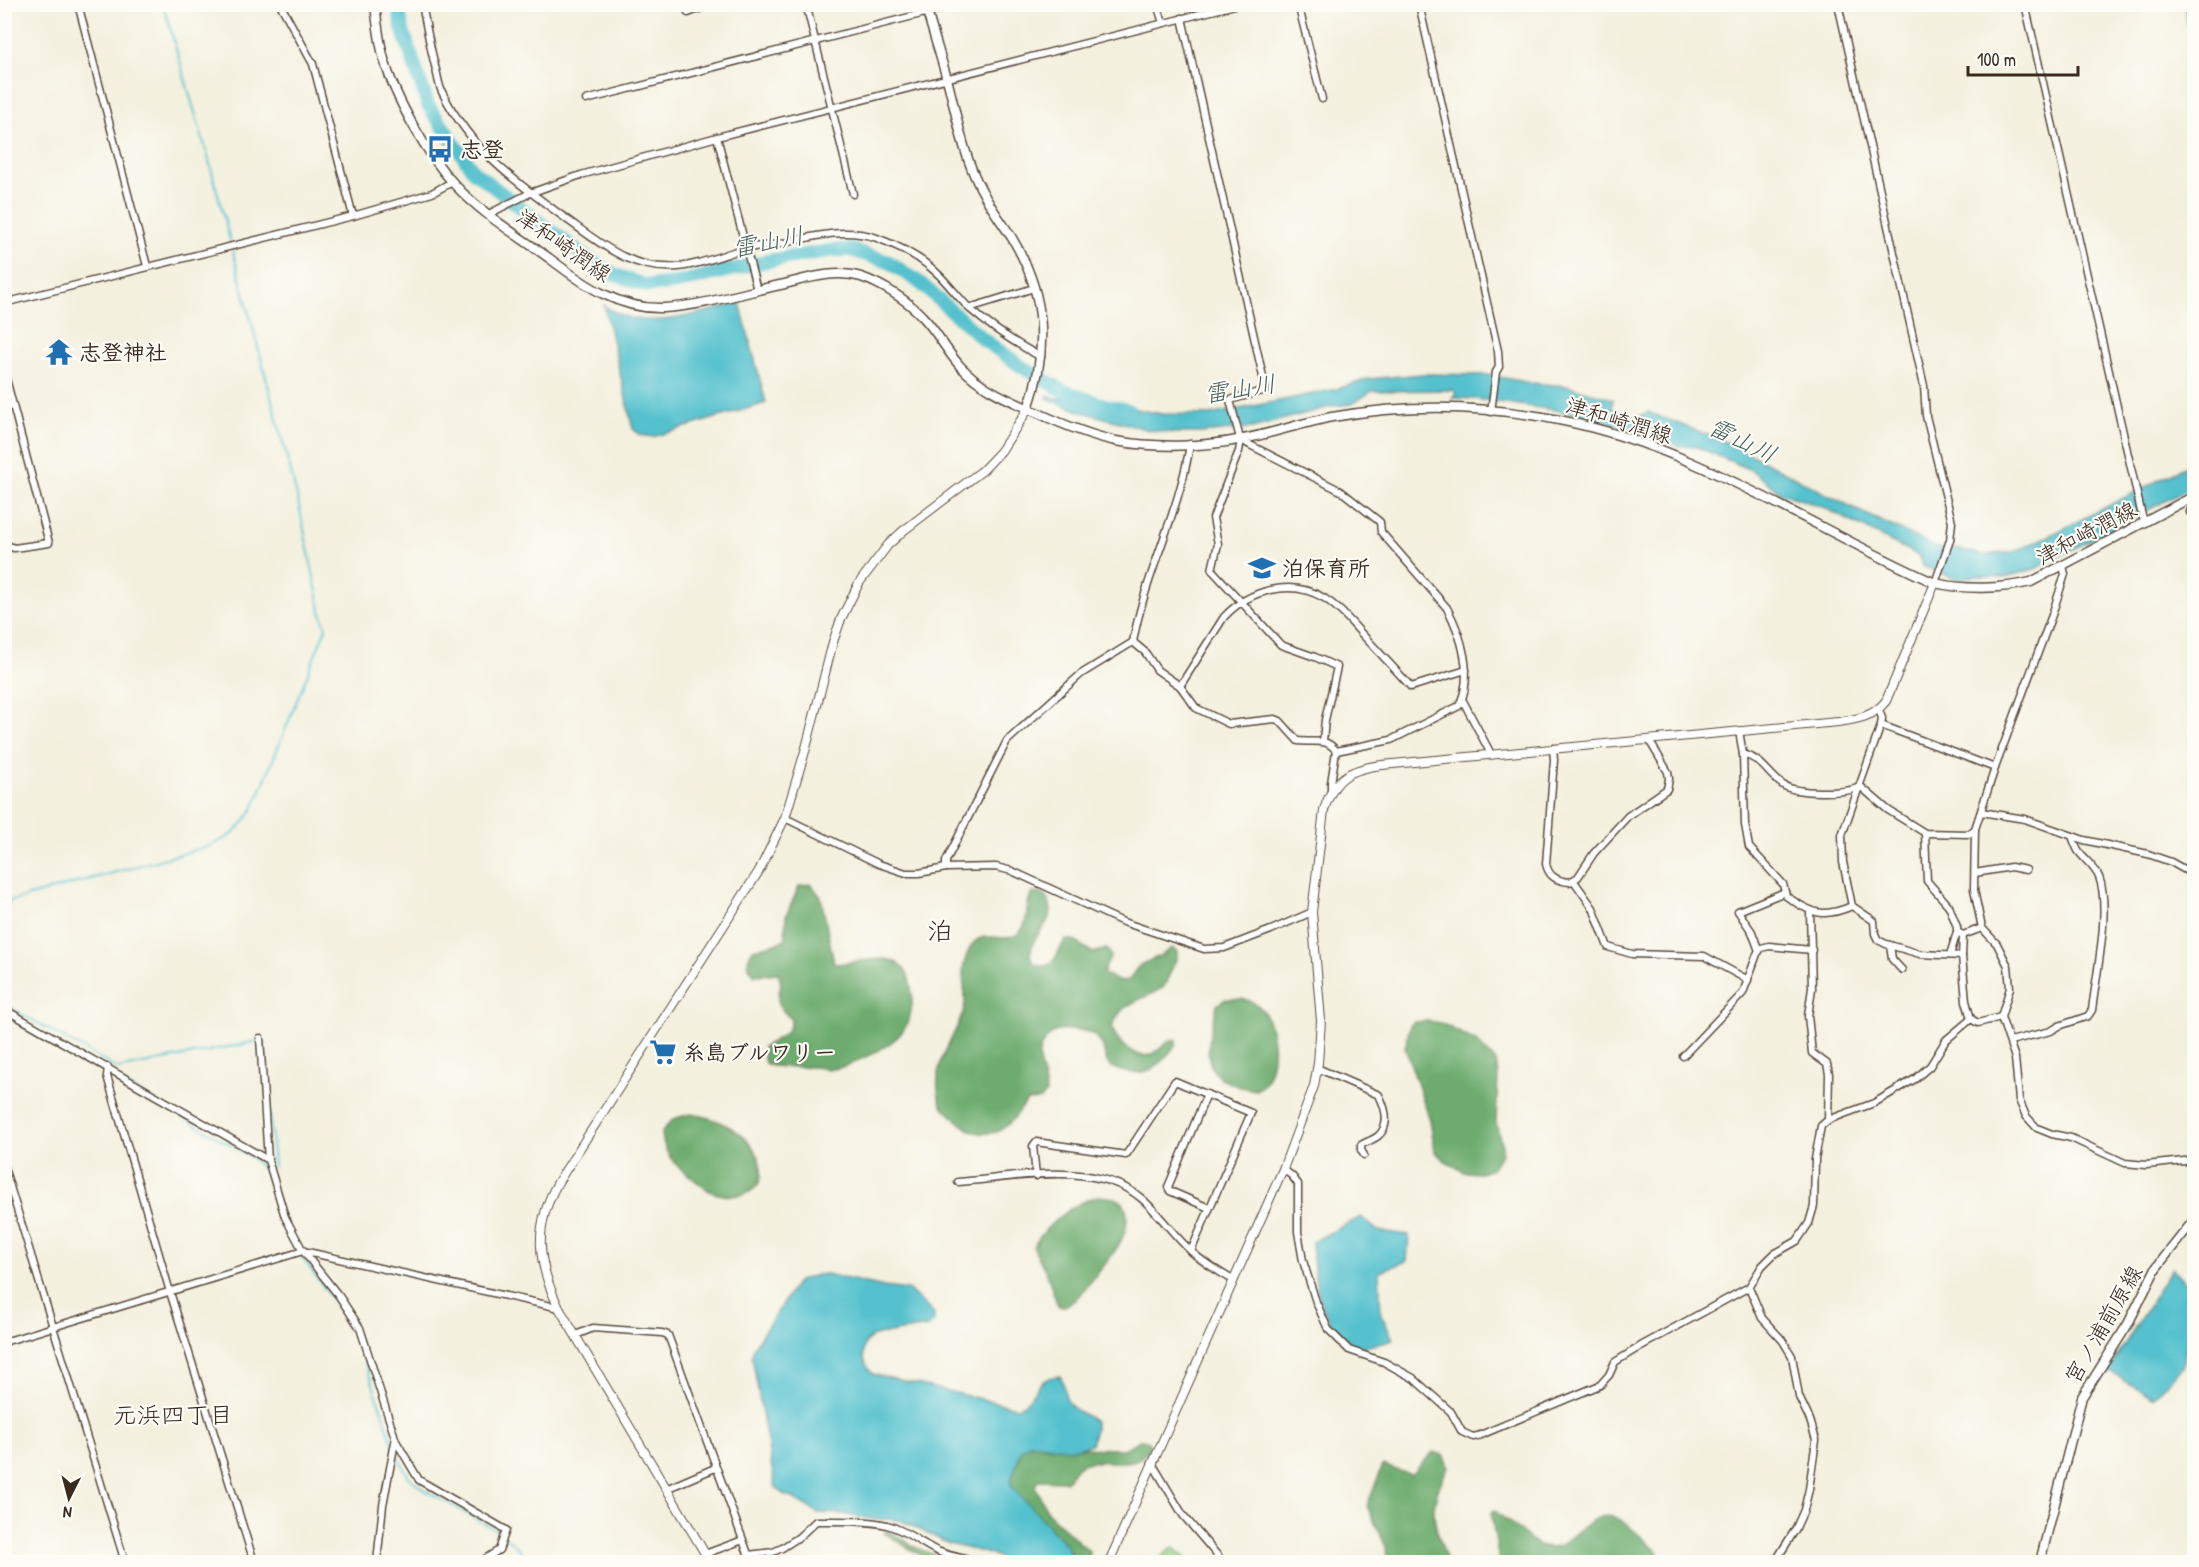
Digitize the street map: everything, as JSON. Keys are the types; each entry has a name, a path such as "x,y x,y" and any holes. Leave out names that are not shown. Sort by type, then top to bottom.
{"main road":[{"name":"津和崎潤線","path":"375,4 384,61 417,130 452,182 489,214 581,282 604,295 627,304 659,309 824,276 840,274 863,278 898,296 923,316 947,351 983,386 1010,402 1097,437 1156,445 1216,444 1326,418 1383,409 1491,410 1562,420 1654,448 1732,480 1861,548 1948,586 2013,586 2037,579 2144,519 2192,497"},
{"path":"926,9 977,182 1021,253 1034,288 1041,316 1041,361 1028,409"},
{"name":"宮ノ浦前原線","path":"2040,1563 2082,1396 2128,1324 2156,1268 2194,1220"}],"street":[{"path":"78,4 147,266"},
{"path":"280,4 313,64 353,216"},
{"path":"422,4 436,67 436,79 443,94 481,150 503,172 602,246 633,262 662,267 686,266 746,249 829,232 854,233 878,238 924,262 969,308 1005,338 1041,361"},
{"path":"688,13 712,4"},
{"path":"806,4 854,194"},
{"path":"586,100 815,42 926,9 960,4"},
{"path":"1157,4 1163,23"},
{"path":"489,214 530,193 717,137 1239,4"},
{"path":"1298,4 1322,99"},
{"path":"1419,4 1498,351 1499,367 1496,372 1491,410"},
{"path":"1109,1563 1283,1169 1307,1107 1317,1068 1321,1021 1312,912 1324,810 1331,791 1349,772 1362,767 1838,722 1867,717 1879,710 1886,701 1937,581 1949,545 1952,522 1926,416 1924,386 1838,4"},
{"path":"2025,4 2088,285 2144,519"},
{"path":"1182,18 1266,390 1230,400 1240,437 1239,451 1213,518 1218,544 1212,570 1281,645 1337,667 1325,720 1323,741"},
{"path":"717,137 757,290"},
{"path":"4,303 353,216 432,194 452,182"},
{"path":"969,308 1034,288"},
{"path":"4,371 49,543 14,548 4,544"},
{"path":"710,1563 549,1288 541,1257 542,1222 546,1206 558,1182 747,891 785,818 841,619 859,583 888,545 903,531 989,464 1007,442 1028,409"},
{"path":"1240,437 1341,491 1380,522 1382,532 1447,608 1464,655 1466,670 1459,706 1396,738 1336,751"},
{"path":"946,868 946,861 1007,741 1081,675 1133,642 1137,616 1164,542 1185,470 1190,444"},
{"path":"2192,497 2194,502 2190,512 2194,514"},
{"path":"2063,566 2065,574 2052,615 1995,768 1975,829 1974,890 1982,928 1997,944 2008,966 2010,988 2001,1017 2015,1058 2019,1100 2026,1116 2037,1128 2071,1138 2134,1165 2194,1160"},
{"path":"1180,686 1224,617 1241,602 1260,592 1293,588 1308,591 1323,598 1339,610 1411,687 1466,670"},
{"path":"1133,642 1145,652 1157,670 1180,686 1196,708 1225,723 1275,719 1284,724 1298,741 1323,741 1330,744 1336,751"},
{"path":"1462,699 1491,754"},
{"path":"1879,710 1882,718 1881,724 1842,835 1843,862 1852,906 1874,921 1878,940 1920,954 1962,956"},
{"path":"1881,724 1995,768"},
{"path":"1739,731 1743,754 1745,825 1749,847 1783,884 1786,896 1810,912 1836,912 1852,906"},
{"path":"1553,748 1546,864 1554,878 1566,882 1574,881 1594,853 1628,816 1667,789 1668,772 1649,740"},
{"path":"1331,791 1330,783 1336,751"},
{"path":"1743,754 1755,758 1781,783 1791,789 1832,791 1852,790 1860,786"},
{"path":"1860,786 1888,810 1925,833 1969,834 1975,829"},
{"path":"1981,812 2025,819 2072,836 2160,858 2194,875"},
{"path":"785,818 879,864 906,873 946,868 996,867 1012,871 1123,922 1204,949 1224,948 1312,912"},
{"path":"1925,833 1927,881 1948,906 1960,933 1966,1001 1971,1019 1978,1023 2001,1017"},
{"path":"2010,1041 2051,1031 2088,1016 2092,1010 2103,899 2099,877 2090,862 2078,851 2072,836"},
{"path":"1975,873 2011,867 2026,870"},
{"path":"1574,881 1593,908 1608,947 1632,954 1704,956 1748,980"},
{"path":"1683,1056 1743,993 1759,951 1752,932 1738,910 1785,892"},
{"path":"1810,912 1812,988 1808,1016 1812,1053 1827,1064 1829,1074 1828,1120"},
{"path":"1960,933 1982,928"},
{"path":"1950,955 1960,933"},
{"path":"1890,945 1892,959 1902,970"},
{"path":"1759,951 1769,946 1812,950"},
{"path":"4,1009 268,1160"},
{"path":"1283,1169 1298,1184 1298,1232 1303,1261 1316,1302 1328,1329 1349,1350 1384,1362 1413,1378 1451,1412 1462,1432 1473,1437 1599,1385 1609,1375 1615,1362 1749,1287 1761,1266 1774,1254 1797,1241 1809,1222 1814,1206 1816,1146 1821,1126 1828,1120 1874,1103 1915,1079 1930,1066 1947,1040 1971,1019"},
{"path":"260,1041 268,1160 285,1217 300,1252 339,1296 360,1328 396,1441 419,1480 506,1530 499,1550 480,1563"},
{"path":"108,1067 107,1076 170,1292 254,1563"},
{"path":"1317,1068 1379,1095 1385,1123 1377,1136 1360,1145 1364,1155"},
{"path":"1036,1176 1034,1143 1124,1156 1176,1081 1251,1113 1191,1251"},
{"path":"1207,1094 1168,1186 1170,1191 1209,1208"},
{"path":"4,1167 125,1563"},
{"path":"958,1182 1072,1174 1110,1180 1141,1197 1191,1251 1205,1263 1233,1280"},
{"path":"4,1342 300,1252 560,1308"},
{"path":"1749,1287 1762,1318 1783,1341 1792,1356 1799,1397 1816,1440 1804,1510 1775,1563"},
{"path":"576,1335 593,1328 668,1335 750,1563"},
{"path":"377,1563 383,1504 396,1441"},
{"path":"1152,1463 1183,1515 1223,1563"},
{"path":"666,1489 716,1468"},
{"path":"748,1555 773,1552 791,1543 816,1521 833,1521 885,1525 899,1529 954,1558 978,1563"},
{"path":"705,1554 743,1540"}],"green space":[{"path":"811,884 821,897 834,963 891,960 906,971 911,988 910,1014 907,1025 901,1033 893,1041 873,1053 847,1066 835,1069 772,1066 765,1063 763,1047 785,1033 791,1019 779,1005 781,985 778,973 755,975 748,963 753,949 780,942 785,938 786,916 799,886"},
{"path":"1032,893 1043,894 1051,907 1049,918 1032,947 1030,956 1034,964 1045,966 1054,960 1065,940 1073,940 1093,953 1107,949 1111,956 1103,973 1120,982 1129,980 1142,964 1172,948 1177,951 1177,957 1164,987 1127,1006 1112,1028 1127,1048 1144,1056 1153,1054 1169,1040 1176,1041 1176,1045 1155,1067 1135,1073 1115,1069 1109,1065 1101,1043 1092,1034 1079,1030 1054,1032 1041,1047 1039,1054 1046,1093 1041,1100 1027,1101 1011,1121 999,1131 975,1132 960,1123 941,1104 938,1087 939,1068 964,1009 963,970 969,950 975,941 982,938 1013,937 1020,932 1025,923"},
{"path":"1226,999 1254,1003 1268,1020 1272,1033 1273,1060 1270,1073 1256,1090 1236,1086 1223,1080 1214,1071 1210,1061 1208,1050 1217,1005"},
{"path":"1414,1022 1441,1023 1476,1041 1496,1061 1498,1074 1496,1123 1502,1153 1492,1169 1480,1173 1464,1172 1435,1152 1430,1120 1405,1048 1410,1026"},
{"path":"690,1114 720,1122 747,1140 754,1148 761,1169 761,1179 757,1186 742,1195 722,1195 706,1189 678,1167 666,1151 662,1131 673,1119"},
{"path":"1098,1196 1121,1201 1126,1208 1127,1218 1120,1243 1109,1260 1075,1300 1063,1307 1058,1306 1047,1274 1033,1247 1045,1230 1061,1216 1078,1204"},
{"path":"1140,1440 1148,1441 1151,1446 1137,1459 1129,1462 1100,1461 1082,1464 1066,1481 1038,1480 1035,1486 1048,1513 1089,1551 1089,1557 1084,1562 1071,1562 1070,1552 1012,1487 1011,1481 1021,1450 1029,1444 1123,1449"},
{"path":"1433,1452 1444,1455 1448,1467 1434,1505 1435,1524 1447,1562 1387,1562 1386,1547 1367,1506 1383,1465 1411,1475"},
{"path":"1495,1511 1539,1546 1550,1548 1557,1547 1595,1519 1603,1516 1612,1517 1622,1521 1636,1532 1658,1552 1657,1556 1650,1562 1499,1562 1491,1513"},
{"path":"888,1530 917,1548 952,1562 928,1560 884,1533"},
{"path":"1173,1547 1190,1562 1155,1562"}],"water":[{"path":"2184,5 2194,5 2194,54"},
{"path":"740,303 766,403 653,437 641,435 633,429 604,305 619,314 636,319 653,320 689,316"},
{"path":"1423,374 1489,375 1531,383 1567,386 1613,399 1612,408 1637,417 1648,412 1731,444 1857,510 1938,548 1957,549 1984,555 2013,552 2194,462 2194,486 2035,569 2006,577 1976,576 1957,579 1922,566 1919,556 1823,507 1781,493 1751,470 1695,446 1679,446 1620,426 1555,410 1452,398 1456,393 1453,390 1372,391 1352,404 1333,406 1252,428 1176,433 1149,430 1079,411 1047,398 1048,395 1054,398 1067,398 1094,407 1120,406 1162,414 1210,415 1337,389 1368,379"},
{"path":"1361,1217 1378,1231 1409,1235 1407,1261 1379,1272 1381,1314 1393,1339 1363,1346 1348,1342 1327,1316 1318,1292 1312,1242"},
{"path":"2172,1268 2194,1292 2194,1330 2189,1335 2182,1367 2153,1397 2108,1371"},
{"path":"826,1274 909,1290 934,1314 934,1322 928,1327 883,1334 867,1341 863,1350 864,1356 873,1374 1016,1407 1027,1401 1044,1381 1060,1376 1069,1404 1095,1421 1091,1444 1068,1448 1029,1444 1021,1450 1011,1481 1012,1487 1068,1547 1071,1562 1005,1562 994,1555 949,1544 902,1521 818,1513 784,1495 775,1486 752,1357 753,1348 798,1281"}],"waterway":[{"path":"4,903 206,847 234,832 254,807 326,628 297,496 210,164 163,4"},
{"name":"雷山川","path":"398,4 402,28 428,105 474,172 591,261 616,275 647,286 677,283 767,261 834,250 851,250 889,262 919,282 984,340 1022,367 1064,391 1104,405 1128,410"},
{"path":"4,1004 118,1069 264,1040 274,1167"},
{"path":"4,1014 250,1156 263,1169 270,1180 280,1217 290,1240 355,1331 393,1444"},
{"path":"395,1452 409,1477 423,1489 496,1530 533,1562"}],"place":[{"name":"志登","path":"440,149"},
{"name":"志登神社","path":"59,352"},
{"name":"泊保育所","path":"1262,568"},
{"name":"糸島ブルワリー","path":"663,1052"}],"district":[{"name":"泊","path":"940,930"},
{"name":"元浜四丁目","path":"173,1414"}]}
